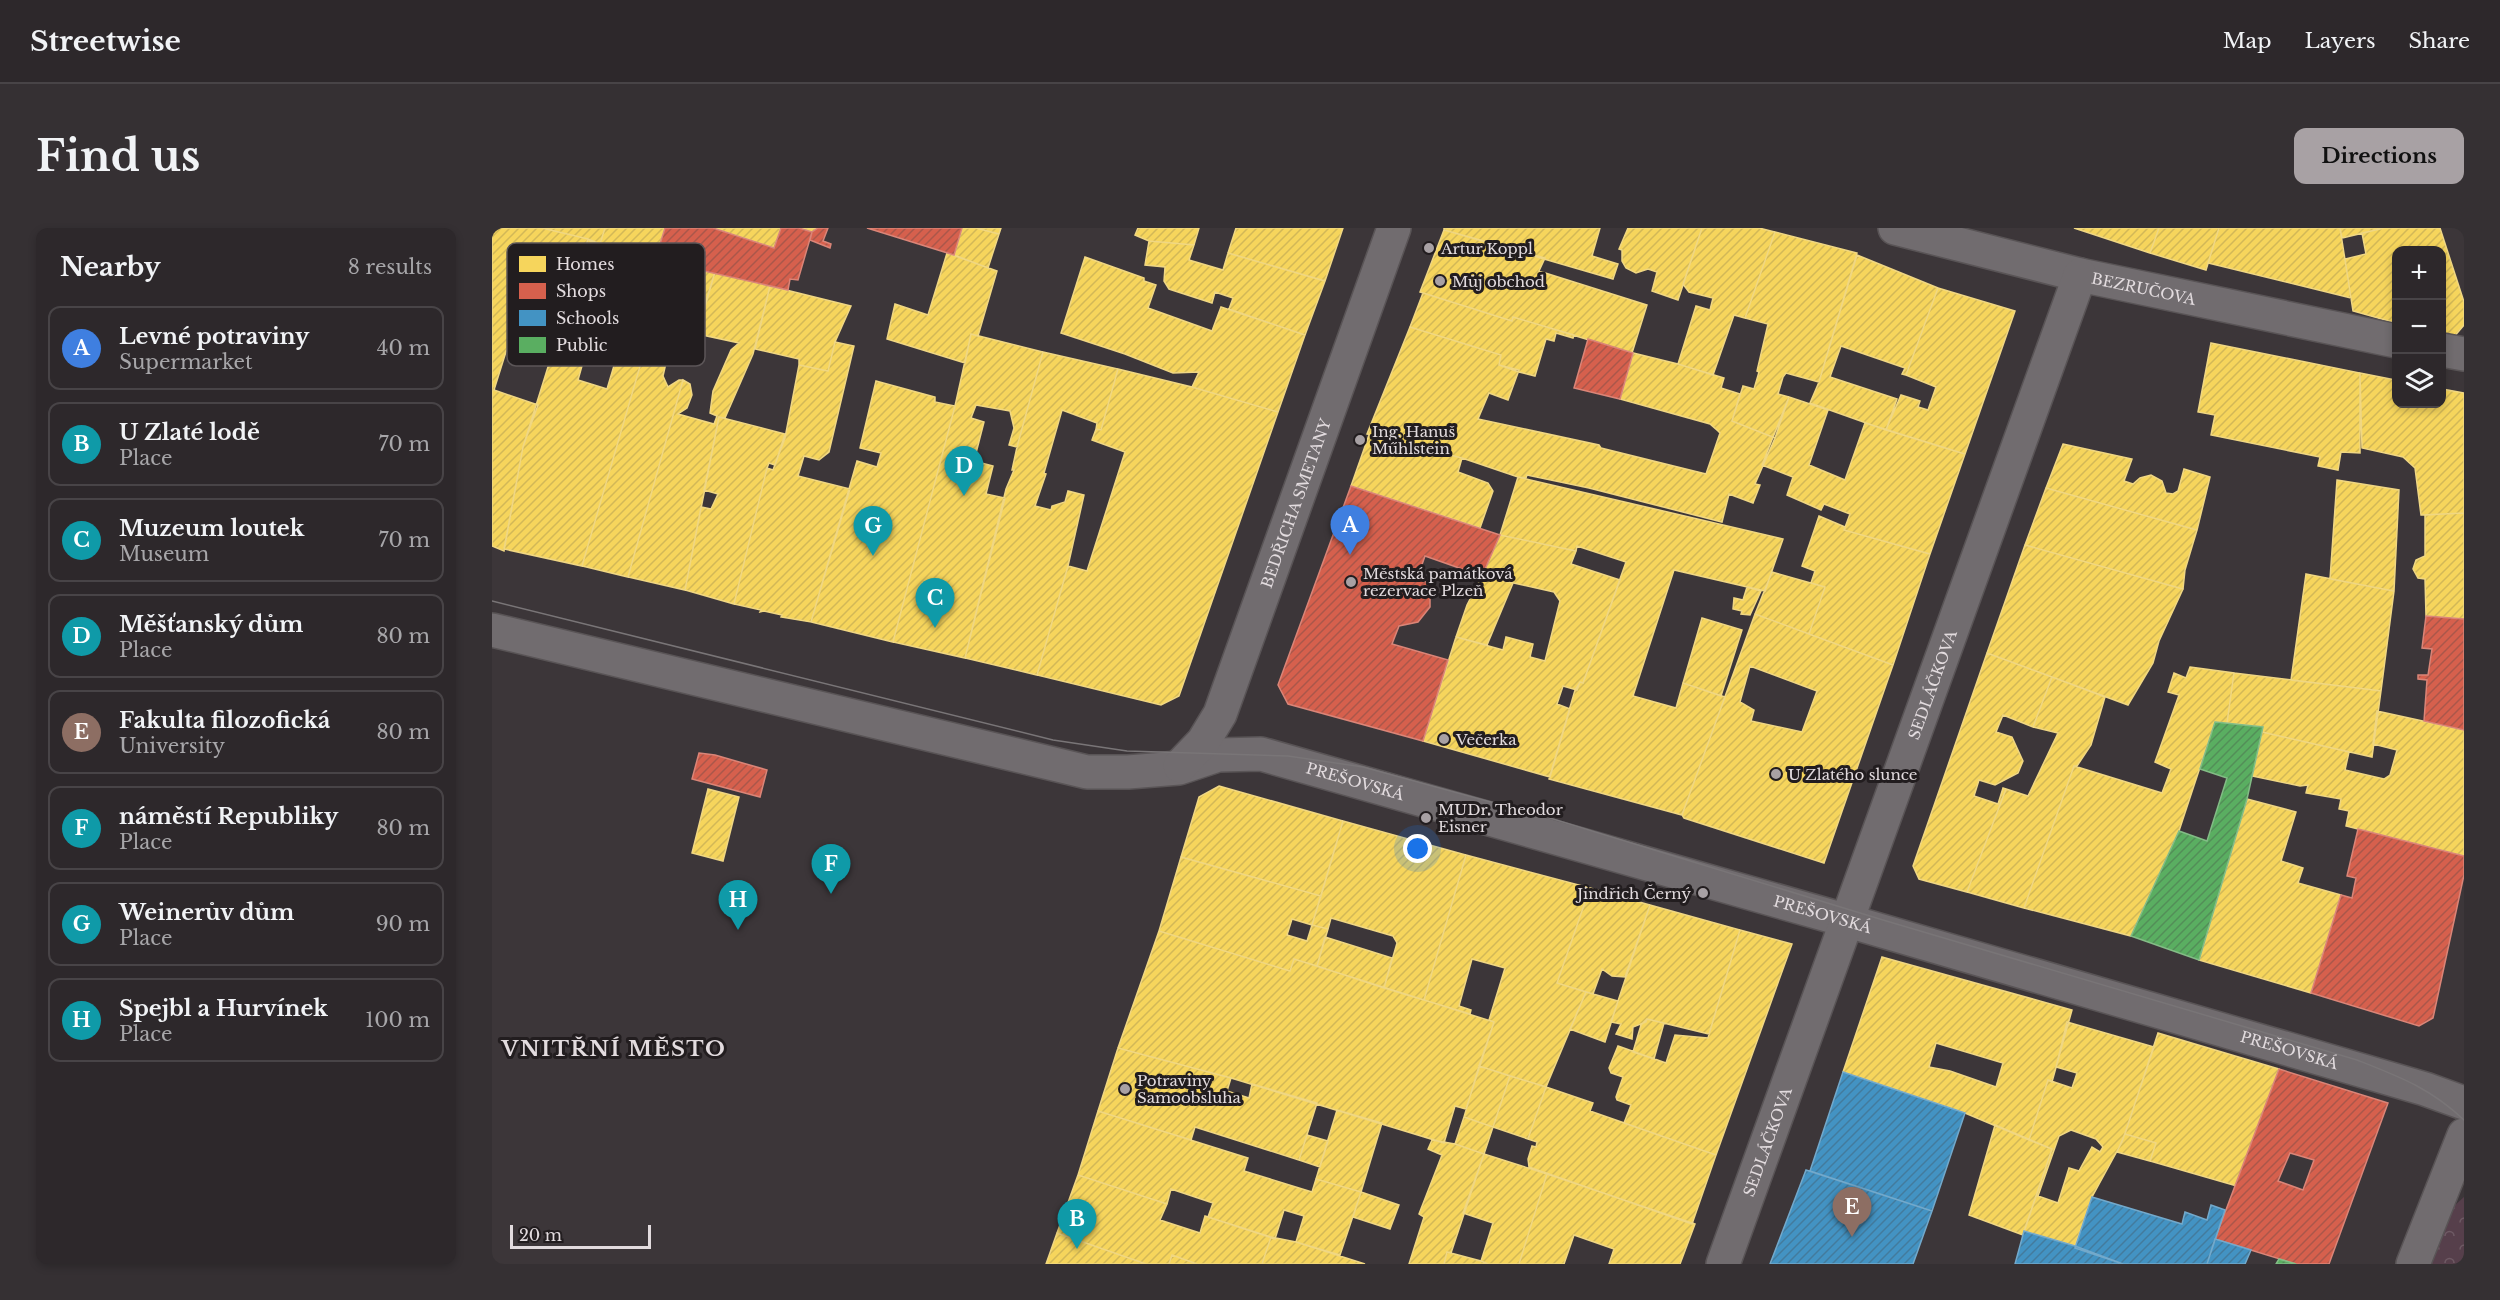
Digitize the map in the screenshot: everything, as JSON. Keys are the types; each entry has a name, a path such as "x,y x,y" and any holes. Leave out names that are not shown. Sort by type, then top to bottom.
{"street":[{"name":"BEDŘICHA SMETANY","path":"1179,768 1203,742 1220,714 1394,228"},
{"name":"BEZRUČOVA","path":"1895,228 2080,275 2392,340"},
{"name":"SEDLÁČKOVA","path":"1723,1264 2080,275"},
{"path":"2446,351 2464,354"},
{"name":"PREŠOVSKÁ","path":"492,630 1087,772 1179,768 1218,755 1261,754 1848,921 2464,1102"},
{"path":"2413,1264 2464,1134"}],"green space":[{"path":"2464,1197 2464,1264 2431,1264 2452,1208"}],"building: Homes":[{"path":"492,228 542,228 588,239 587,243 507,243 507,348 494,390 538,405 523,447 504,551 492,546"},
{"path":"542,228 605,228 600,243"},
{"path":"605,228 665,228 660,243 600,243"},
{"path":"713,228 781,228 774,248"},
{"path":"799,228 818,228 812,232"},
{"path":"962,228 976,228 999,234 988,268 954,255"},
{"path":"976,228 1001,228 999,234"},
{"path":"1138,228 1199,228 1194,245 1149,241 1135,235"},
{"path":"1236,228 1343,228 1325,281 1228,253"},
{"path":"1444,228 1600,228 1592,256 1618,264 1613,279 1444,230"},
{"path":"1628,228 1702,228 1678,300 1652,291 1657,272 1648,269 1636,273 1626,268 1622,261 1622,250 1619,249"},
{"path":"1702,228 1759,228 1775,232 1745,318 1734,315 1713,375 1678,364 1696,306 1710,310 1713,298 1689,292 1683,284"},
{"path":"2074,228 2159,228 2150,253"},
{"path":"2159,228 2219,228 2206,270 2150,253"},
{"path":"2219,228 2340,228 2351,298 2208,263"},
{"path":"2340,228 2384,228 2342,238"},
{"path":"2384,228 2440,228 2446,246 2392,246 2392,322 2353,311 2345,259 2366,254 2362,233"},
{"path":"1444,230 1545,258 1539,271 1647,305 1632,353 1513,317 1512,321 1420,292"},
{"path":"1775,232 1857,253 1819,382 1786,373 1778,394 1789,397 1775,438 1732,421 1743,386 1754,389 1759,372 1757,371 1768,324 1745,318"},
{"path":"1149,241 1194,245 1189,260 1223,270 1228,253 1325,281 1305,335 1229,309 1233,298 1215,292 1212,303 1169,289 1164,281 1165,267 1145,265"},
{"path":"2446,246 2464,302 2464,325 2453,338 2446,336"},
{"path":"947,253 997,271 978,336 971,334 965,363 887,339 895,304 928,315"},
{"path":"1857,255 1938,288 1906,375 1902,374 1905,368 1841,346 1830,377 1897,399 1886,430 1810,403 1819,382"},
{"path":"1085,257 1144,278 1144,281 1156,285 1148,308 1212,331 1221,307 1305,335 1278,412 1192,387 1199,372 1173,373 1061,333"},
{"path":"705,270 715,272 705,304"},
{"path":"715,272 770,286 753,354 725,418 719,417 685,590 628,577 683,380 690,384 692,395 687,408 678,414 714,424 717,416 710,413 713,391 731,350 739,343 705,336 705,307"},
{"path":"770,286 851,306 835,342 828,371 799,365 799,359 755,349"},
{"path":"1938,288 2015,311 1965,454 1886,430 1901,395 1920,401 1918,407 1928,410 1936,387 1906,375"},
{"path":"1423,293 1512,321 1513,317 1574,335 1573,338 1556,333 1554,341 1546,339 1535,376 1519,372 1499,365 1501,355 1410,327"},
{"path":"1410,327 1501,355 1499,365 1519,370 1508,400 1489,393 1478,419 1599,445 1601,448 1706,474 1720,433 1710,424 1620,399 1633,353 1724,378 1721,388 1740,394 1732,421 1775,438 1755,484 1760,485 1753,503 1729,494 1722,522 1589,488 1527,475 1526,478 1518,477 1462,458 1367,434"},
{"path":"971,334 1043,352 1017,447 1009,445 1014,428 1010,411 976,405 971,418 984,422 974,461 993,466 986,494 1005,498 965,658 893,642 955,406"},
{"path":"835,342 854,346 829,452 819,460 804,456 798,476 850,489 811,622 781,617 782,615 760,612 761,610 734,604 767,468 773,470 785,438 799,365 828,371"},
{"path":"2211,343 2360,373 2360,453 2341,452 2338,470 2318,466 2320,457 2211,435 2215,415 2198,412"},
{"path":"1043,352 1118,369 1101,430 1096,429 1097,423 1062,410 1044,473 1046,474 1035,506 1051,510 1052,506 1065,502 1068,491 1084,495 1068,566 1037,675 965,658 1006,489 1014,470 1012,470 1017,447"},
{"path":"548,366 582,366 578,380 607,389 614,366 640,366 582,566 504,549 523,447"},
{"path":"640,366 665,366 663,376 668,387 683,380 628,577 582,566"},
{"path":"1118,369 1192,387 1278,412 1179,696 1161,705 1037,675 1068,566 1087,571 1125,452 1092,440 1096,429 1101,430"},
{"path":"2360,373 2392,379 2392,408 2446,408 2446,390 2464,393 2464,513 2421,515 2415,468 2403,457 2362,448"},
{"path":"876,381 935,397 935,402 955,406 893,642 811,622 857,461 877,467 881,453 860,448"},
{"path":"1789,397 1828,410 1809,465 1845,480 1865,423 1965,454 1930,554 1844,530 1850,514 1824,504 1821,510 1787,495 1793,477 1762,465"},
{"path":"719,417 785,434 775,465 769,463 767,468 734,604 685,590 701,507 711,509 718,494 704,490"},
{"path":"1369,435 1462,458 1458,472 1488,483 1493,491 1480,528 1351,486"},
{"path":"2063,444 2132,459 2124,481 2133,484 2140,478 2151,475 2162,481 2166,493 2173,494 2178,491 2184,469 2210,477 2197,530 2046,488"},
{"path":"1518,477 1783,539 1765,591 1674,570 1633,696 1676,708 1683,683 1725,697 1682,815 1549,779 1575,690 1580,682 1583,683 1626,562 1577,546 1576,551 1500,535"},
{"path":"2337,480 2399,490 2394,591 2330,579"},
{"path":"2046,488 2197,530 2185,570 2183,589 2025,545"},
{"path":"2464,513 2464,619 2426,616 2425,579 2418,578 2413,569 2416,560 2425,556 2425,515"},
{"path":"1819,516 1845,527 1844,530 1930,554 1893,665 1809,634 1825,587 1811,583 1815,571 1802,566"},
{"path":"1500,535 1576,551 1571,564 1620,580 1583,683 1580,682 1577,690 1563,686 1557,704 1570,709 1550,777 1423,741 1456,637 1503,650 1506,637 1533,644 1530,657 1545,661 1560,601 1554,592 1482,576"},
{"path":"2025,545 2183,589 2159,641 2153,663 2128,705 1987,653"},
{"path":"1772,572 1825,587 1809,634 1755,614"},
{"path":"2306,574 2394,591 2381,691 2291,680"},
{"path":"1482,576 1513,583 1487,645 1456,637 1467,605"},
{"path":"1747,587 1761,591 1750,615 1741,614 1742,611 1733,609 1734,598 1743,600"},
{"name":"U Zlatého slunce","path":"1755,614 1893,665 1824,863 1684,818 1682,815","holes":["1750,666 1817,691 1802,732 1751,721 1754,710 1740,702"]},
{"path":"1702,618 1742,630 1721,696 1683,683"},
{"path":"1987,653 2052,677 2033,727 2003,715 1996,732 2012,737 2023,761 2018,773 1995,785 1979,780 1974,796 1998,804 2003,788 2006,789 1967,892 1919,879 1913,866"},
{"path":"2190,667 2234,673 2227,723 2215,722 2179,831 2131,936 2024,908 2074,766 2162,793 2171,769 2155,762 2179,695 2168,692 2174,673 2186,678"},
{"path":"2234,673 2381,691 2372,757 2262,732 2263,727 2227,723"},
{"path":"2052,677 2105,697 2091,745 2077,766 2074,766 2024,908 1967,892 2006,789 2028,796 2058,733 2033,727"},
{"path":"2377,711 2464,730 2464,856 2346,826 2349,811 2339,809 2341,799 2306,793 2308,785 2300,786 2252,776 2262,732 2349,752 2345,770 2384,779 2390,775 2397,750 2373,744"},
{"path":"1219,786 1343,821 1321,896 1181,857 1199,797"},
{"path":"708,789 739,797 723,861 692,853"},
{"path":"2247,799 2296,812 2281,861 2303,868 2298,883 2341,895 2311,993 2199,960"},
{"path":"1343,821 1466,855 1424,1000 1384,988 1397,943 1393,936 1331,918 1328,929 1312,925"},
{"path":"1466,855 1590,888 1557,983 1586,992 1546,1087 1479,1066 1494,1022 1489,1020 1505,968 1472,959 1459,1006 1471,1010 1470,1014 1424,1000"},
{"path":"1181,857 1321,896 1312,925 1328,929 1317,966 1294,959 1290,971 1159,931","holes":["1292,919 1312,925 1307,941 1287,935"]},
{"path":"1590,888 1650,905 1625,977 1612,976 1602,969 1593,994 1557,983"},
{"path":"1650,905 1740,930 1709,1034 1647,1019 1646,1022 1633,1027 1632,1039 1616,1034 1621,1024 1611,1022"},
{"path":"1740,930 1792,944 1716,1155 1624,1123 1631,1105 1617,1100 1623,1077 1611,1073 1609,1068 1618,1046 1666,1063 1675,1035 1708,1038"},
{"path":"1159,931 1290,971 1294,959 1494,1022 1466,1109 1455,1106 1444,1143 1231,1078 1118,1048"},
{"path":"1325,937 1392,958 1384,988 1317,966"},
{"path":"1882,957 2072,1010 2052,1082 2048,1080 2029,1140 1965,1113 1843,1072","holes":["1936,1043 2003,1063 1996,1087 1950,1071 1929,1067"]},
{"path":"1586,992 1618,1001 1605,1042 1570,1029"},
{"path":"1647,1019 1664,1023 1654,1059 1633,1052 1641,1025"},
{"path":"2067,1022 2154,1047 2122,1142 2092,1197 2075,1246 2024,1231 2052,1149 2029,1140 2048,1080 2072,1088 2077,1073 2056,1067","holes":["2071,1130 2096,1139 2103,1147 2100,1152 2092,1147 2079,1171 2069,1168 2058,1203 2038,1196 2059,1136"]},
{"path":"2158,1033 2279,1069 2237,1186 2150,1161 2156,1143 2125,1134"},
{"path":"1118,1048 1231,1078 1227,1091 1249,1098 1252,1084 1317,1103 1299,1160 1195,1127 1191,1140 1098,1111"},
{"path":"1479,1066 1510,1076 1493,1127 1464,1117"},
{"path":"1510,1076 1546,1087 1528,1139 1493,1127"},
{"path":"1546,1087 1593,1103 1590,1111 1716,1155 1692,1224 1529,1167 1528,1159 1532,1146 1536,1147 1537,1142 1528,1139"},
{"path":"1337,1110 1382,1123 1361,1192 1316,1179"},
{"path":"1098,1111 1248,1158 1244,1171 1312,1192 1316,1179 1361,1192 1340,1255 1296,1242 1304,1216 1284,1210 1275,1239 1208,1217 1213,1203 1171,1189 1167,1204 1078,1175"},
{"path":"1464,1117 1493,1127 1484,1154 1455,1144"},
{"path":"1995,1125 2052,1149 2023,1235 1969,1215"},
{"path":"2125,1134 2156,1143 2150,1161 2117,1152"},
{"path":"1307,1135 1328,1141 1320,1167 1299,1160"},
{"path":"1432,1140 1455,1144 1484,1154 1451,1253 1447,1252 1444,1264 1409,1264 1424,1217 1419,1214 1442,1155 1428,1149"},
{"path":"1484,1154 1547,1174 1519,1264 1488,1264 1481,1261 1493,1223 1463,1213"},
{"path":"1547,1174 1695,1224 1680,1264 1609,1264 1614,1249 1574,1235 1564,1264 1519,1264"},
{"path":"1078,1175 1167,1204 1160,1220 1200,1233 1205,1216 1271,1237 1262,1264 1197,1264 1172,1255 1169,1264 1146,1264 1057,1233"},
{"path":"1361,1192 1399,1205 1390,1229 1353,1217"},
{"path":"1057,1233 1146,1264 1046,1264"},
{"path":"1271,1237 1296,1242 1365,1264 1262,1264"},
{"path":"1447,1252 1481,1261 1488,1264 1444,1264"},
{"path":"1172,1255 1197,1264 1169,1264"}],"building: Shops":[{"path":"665,228 713,228 774,248 781,228 799,228 812,232 798,280 790,279 788,290 705,271 705,243 660,243"},
{"path":"818,228 828,228 823,241 831,244 830,248 810,240 812,232"},
{"path":"867,228 962,228 954,255"},
{"path":"1588,339 1633,353 1620,399 1574,388"},
{"path":"1351,486 1500,535 1482,576 1425,556 1419,573 1430,588 1430,607 1418,622 1399,626 1392,644 1448,660 1423,741 1288,704 1278,685"},
{"path":"2426,616 2464,619 2464,730 2424,721 2427,680 2418,679 2418,675 2428,675 2432,649 2422,648"},
{"path":"699,753 715,755 767,770 760,797 692,779"},
{"path":"2358,829 2464,856 2464,875 2433,1018 2419,1026 2311,993 2341,895 2352,898 2356,878 2347,876"},
{"path":"2279,1069 2388,1103 2329,1264 2296,1264 2215,1239","holes":["2290,1153 2314,1160 2303,1190 2278,1181"]}],"building: Schools":[{"path":"1843,1072 1965,1113 1932,1211 1810,1171"},
{"path":"1806,1170 1932,1211 1913,1264 1770,1264"},
{"path":"2092,1197 2182,1224 2185,1212 2207,1220 2211,1205 2225,1210 2207,1264 2123,1264 2075,1248"},
{"path":"2024,1231 2075,1246 2123,1264 2015,1264"},
{"path":"2215,1239 2251,1250 2245,1264 2207,1264"}],"building: Public":[{"path":"2215,722 2263,727 2247,799 2199,960 2131,936 2179,831 2207,841 2227,778 2200,769"},
{"path":"2279,1259 2296,1264 2276,1264"}],"tram line":[{"path":"492,601 1053,740 1127,751 1288,756 1363,767 1553,819 1883,920 2357,1060 2427,1091 2464,1120"}],"place":[{"name":"Artur Koppl","path":"1429,248"},
{"name":"Můj obchod","path":"1440,281"},
{"name":"Ing. Hanuš Műhlstein","path":"1360,440"},
{"name":"Měšťanský dům","path":"964,496"},
{"name":"Levné potraviny","path":"1350,555"},
{"name":"Weinerův dům","path":"873,556"},
{"name":"Městská památková rezervace Plzeň","path":"1351,582"},
{"name":"Muzeum loutek","path":"935,628"},
{"name":"Večerka","path":"1444,739"},
{"name":"U Zlatého slunce","path":"1776,774"},
{"name":"MUDr. Theodor Eisner","path":"1426,818"},
{"name":"Jindřich Černý","path":"1703,893"},
{"name":"náměstí Republiky","path":"831,894"},
{"name":"Spejbl a Hurvínek","path":"738,930"},
{"name":"Potraviny Samoobsluha","path":"1125,1089"},
{"name":"Fakulta filozofická","path":"1852,1237"},
{"name":"U Zlaté lodě","path":"1077,1249"}],"district":[{"name":"VNITŘNÍ MĚSTO","path":"614,1049"}]}
